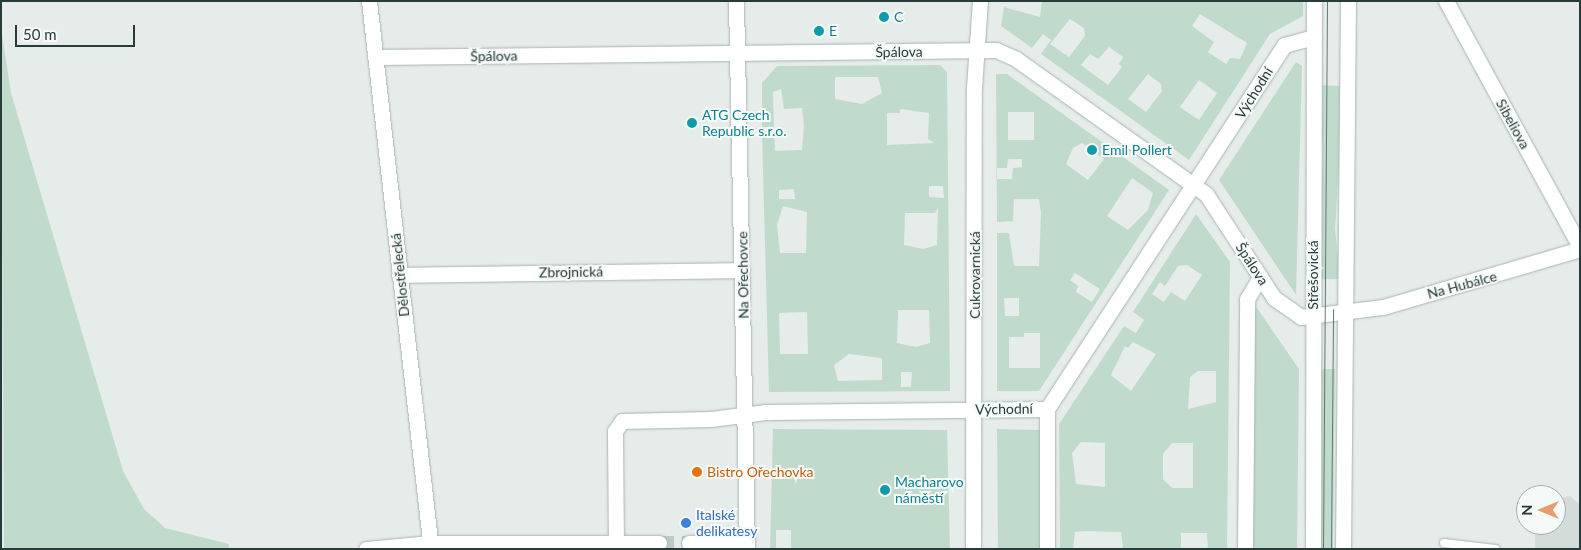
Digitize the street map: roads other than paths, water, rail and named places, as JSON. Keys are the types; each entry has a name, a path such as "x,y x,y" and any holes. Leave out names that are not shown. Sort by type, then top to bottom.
{"street":[{"name":"Dělostřelecká","path":"369,1 429,547"},
{"name":"Na Ořechovce","path":"736,1 739,54 747,546"},
{"name":"Cukrovarnická","path":"973,549 975,50 980,1"},
{"name":"Střešovická","path":"1313,549 1314,1"},
{"path":"1343,549 1343,315 1348,1"},
{"name":"Sibeliova","path":"1446,1 1580,248"},
{"name":"Východní","path":"616,546 619,423 746,415 1047,409 1195,185 1284,45 1314,37"},
{"name":"Špálova","path":"376,57 996,50 1016,59 1206,194 1260,277 1285,309 1314,318"},
{"name":"Na Hubálce","path":"1314,318 1343,315 1580,248"},
{"name":"Zbrojnická","path":"399,275 742,270"},
{"path":"1244,549 1247,299 1260,277"},
{"path":"1047,409 1048,549"},
{"path":"366,549 616,546 659,543"},
{"path":"690,543 747,546"}],"lane":[{"path":"1444,543 1496,549"}],"tunnel":[{"path":"659,543 689,543"}],"tram line":[{"path":"1323,549 1327,1"},
{"path":"1331,549 1333,309"}],"place":[{"name":"C","path":"884,17"},
{"name":"E","path":"819,31"},
{"name":"ATG Czech Republic s.r.o.","path":"692,123"},
{"name":"Emil Pollert","path":"1092,150"},
{"name":"Bistro Ořechovka","path":"697,472"},
{"name":"Macharovo náměstí","path":"885,490"},
{"name":"Italské delikatesy","path":"686,523"}]}
